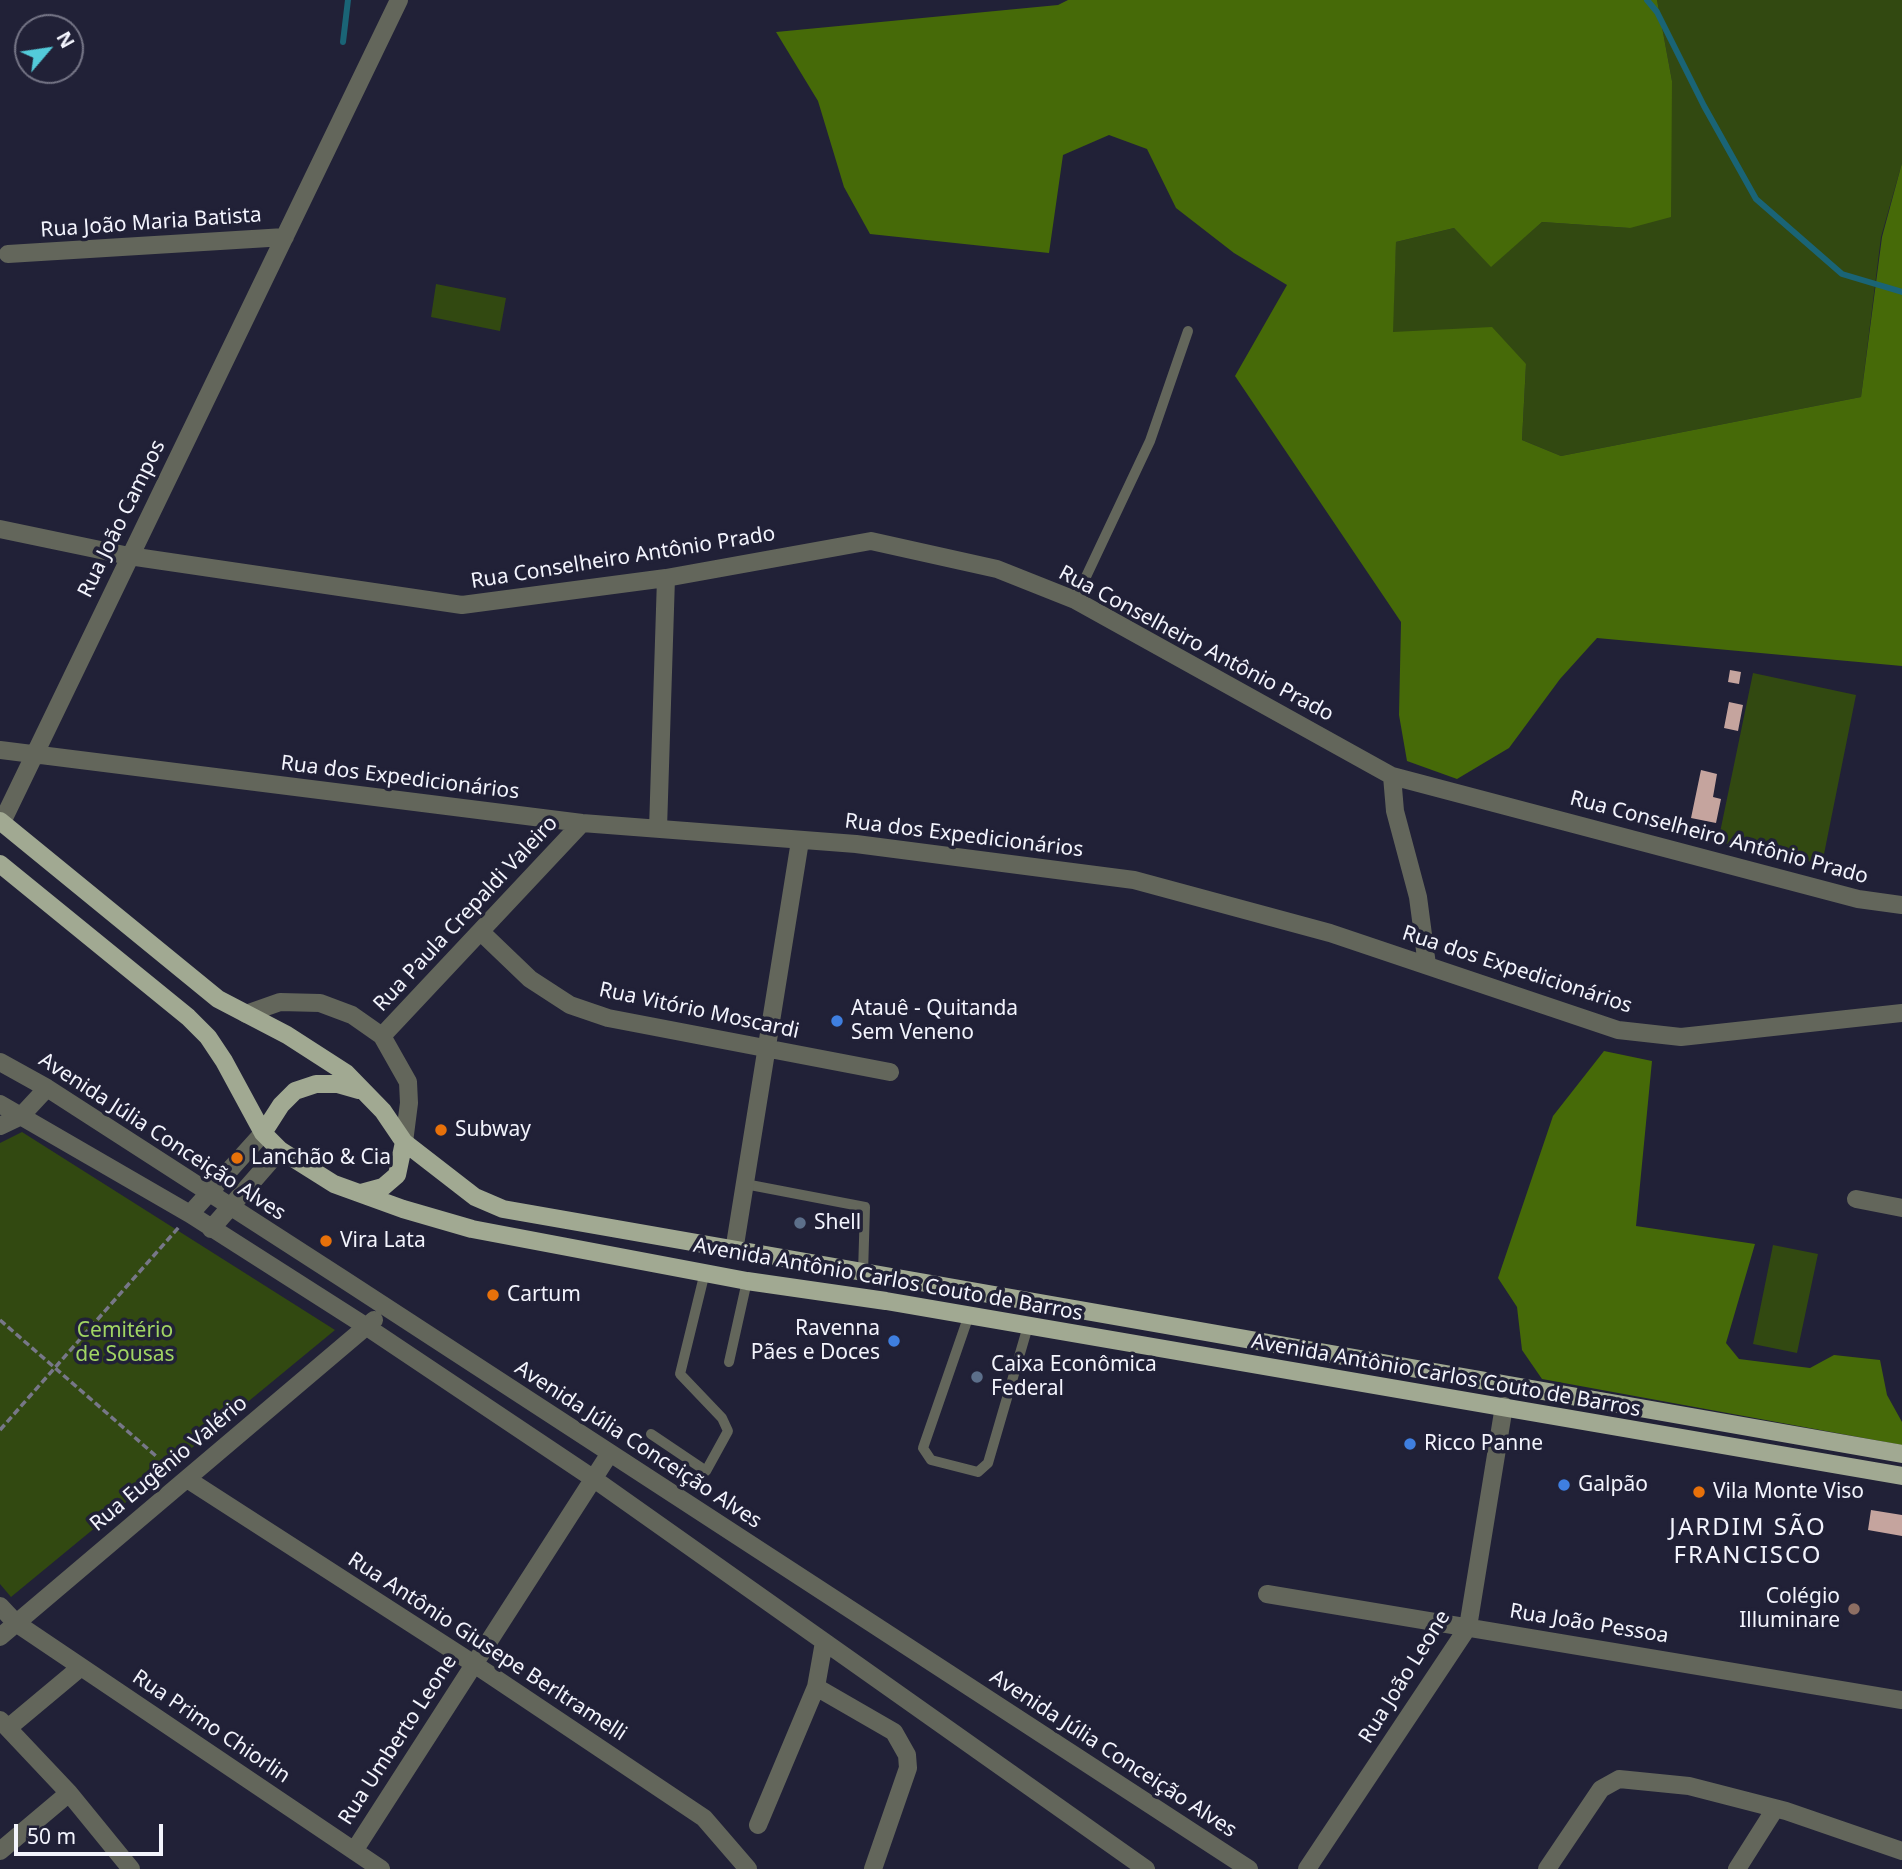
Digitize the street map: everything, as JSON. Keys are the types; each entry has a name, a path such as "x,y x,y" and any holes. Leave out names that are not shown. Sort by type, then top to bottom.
{"main road":[{"name":"Avenida Antônio Carlos Couto de Barros","path":"1,821 190,977 246,1014 322,1056 366,1092 404,1142 475,1197 503,1209 1902,1454"},
{"name":"Avenida Antônio Carlos Couto de Barros","path":"0,863 195,1023 224,1061 263,1133 280,1150 334,1184 472,1229 747,1281 969,1315 1504,1406 1788,1459 1902,1476"},
{"path":"263,1133 281,1105 295,1091 316,1084 338,1084 366,1092"},
{"path":"361,1193 383,1186 397,1175 404,1142"}],"street":[{"name":"Rua João Maria Batista","path":"3,255 285,237 400,0"},
{"name":"Rua João Campos","path":"1,821 285,237"},
{"name":"Rua Conselheiro Antônio Prado","path":"0,529 129,556 462,605 666,578 871,541 997,569 1075,600 1392,776 1858,899 1902,905"},
{"path":"658,829 666,578"},
{"name":"Rua dos Expedicionários","path":"0,750 582,823 856,844 1134,880 1330,933 1618,1031 1681,1037 1902,1013"},
{"path":"1392,776 1395,811 1418,897 1427,965"},
{"name":"Rua Paula Crepaldi Valeiro","path":"383,1036 582,823"},
{"path":"734,1251 800,841"},
{"name":"Rua Vitório Moscardi","path":"482,933 530,979 570,1005 608,1018 890,1072"},
{"path":"246,1014 280,1002 320,1003 352,1015 383,1036 408,1082 409,1103 404,1142"},
{"name":"Avenida Júlia Conceição Alves","path":"0,1062 47,1088 1249,1869"},
{"path":"0,1126 21,1116 47,1088"},
{"path":"0,1104 190,1214 367,1327 594,1479 1146,1869"},
{"path":"190,1214 263,1133"},
{"path":"211,1229 280,1150"},
{"path":"1856,1199 1902,1208"},
{"name":"Rua Eugênio Valério","path":"0,1637 387,1308"},
{"name":"Rua João Leone","path":"1307,1869 1468,1627 1504,1406"},
{"name":"Rua Umberto Leone","path":"354,1851 610,1453"},
{"name":"Rua Antônio Giusepe Berltramelli","path":"187,1479 474,1664 704,1818 748,1869"},
{"name":"Rua João Pessoa","path":"1268,1594 1902,1700"},
{"name":"Rua Primo Chiorlin","path":"0,1606 16,1623 381,1869"},
{"path":"758,1825 816,1687 824,1642"},
{"path":"81,1667 4,1724 69,1793 131,1869"},
{"path":"816,1687 894,1732 908,1755 908,1768 873,1869"},
{"path":"1547,1869 1601,1789 1619,1779 1689,1786 1775,1809 1902,1851"},
{"path":"0,1851 69,1793"},
{"path":"1737,1869 1775,1809"}],"lane":[{"path":"1075,600 1150,441 1188,331"},
{"path":"745,1184 865,1207 863,1274"},
{"path":"651,1434 706,1471 728,1430 722,1418 680,1374 705,1272"},
{"path":"729,1362 747,1281"},
{"path":"969,1315 923,1448 931,1460 978,1472 988,1463 1028,1326"}],"path":[{"path":"0,1430 57,1369 190,1214"},
{"path":"0,1320 156,1456"}],"green space":[{"path":"1068,0 1657,0 1672,81 1671,217 1630,228 1542,222 1491,267 1454,228 1396,242 1393,332 1492,327 1526,364 1522,440 1561,456 1861,397 1882,237 1902,163 1902,666 1597,638 1560,679 1509,748 1457,779 1407,761 1399,715 1401,622 1235,376 1287,285 1234,253 1176,208 1147,149 1109,135 1063,155 1049,253 870,234 844,187 818,101 776,32 1058,5"},
{"path":"1657,0 1902,0 1902,163 1881,237 1861,397 1561,456 1522,440 1526,364 1392,332 1396,242 1454,228 1491,266 1542,222 1630,228 1672,81"},
{"path":"436,284 506,298 500,331 431,317"},
{"path":"1753,673 1856,695 1822,864 1718,842"},
{"path":"1604,1051 1652,1061 1636,1226 1755,1244 1726,1343 1739,1359 1810,1368 1834,1355 1880,1360 1887,1395 1902,1422 1902,1445 1542,1379 1522,1350 1517,1307 1498,1278 1553,1116"},
{"name":"Cemitério de Sousas","path":"22,1132 335,1330 11,1597 0,1584 0,1143"},
{"path":"1773,1245 1818,1254 1797,1353 1753,1344"}],"building":[{"path":"1730,670 1741,672 1739,684 1728,682"},
{"path":"1729,702 1743,705 1738,731 1724,728"},
{"path":"1701,770 1717,774 1713,797 1721,799 1716,823 1691,818"},
{"path":"1871,1510 1902,1515 1902,1536 1868,1530"}],"waterway":[{"path":"343,42 348,0"},
{"path":"1647,0 1657,12 1704,106 1756,199 1842,274 1902,292"}],"place":[{"name":"Atauê - Quitanda Sem Veneno","path":"837,1021"},
{"name":"Subway","path":"441,1130"},
{"name":"Lanchão & Cia","path":"237,1158"},
{"name":"Shell","path":"800,1223"},
{"name":"Vira Lata","path":"326,1241"},
{"name":"Cartum","path":"493,1295"},
{"name":"Ravenna Pães e Doces","path":"894,1341"},
{"name":"Caixa Econômica Federal","path":"977,1377"},
{"name":"Ricco Panne","path":"1410,1444"},
{"name":"Galpão","path":"1564,1485"},
{"name":"Vila Monte Viso","path":"1699,1492"},
{"name":"Colégio Illuminare","path":"1854,1609"}],"district":[{"name":"JARDIM SÃO FRANCISCO","path":"1748,1542"}]}
